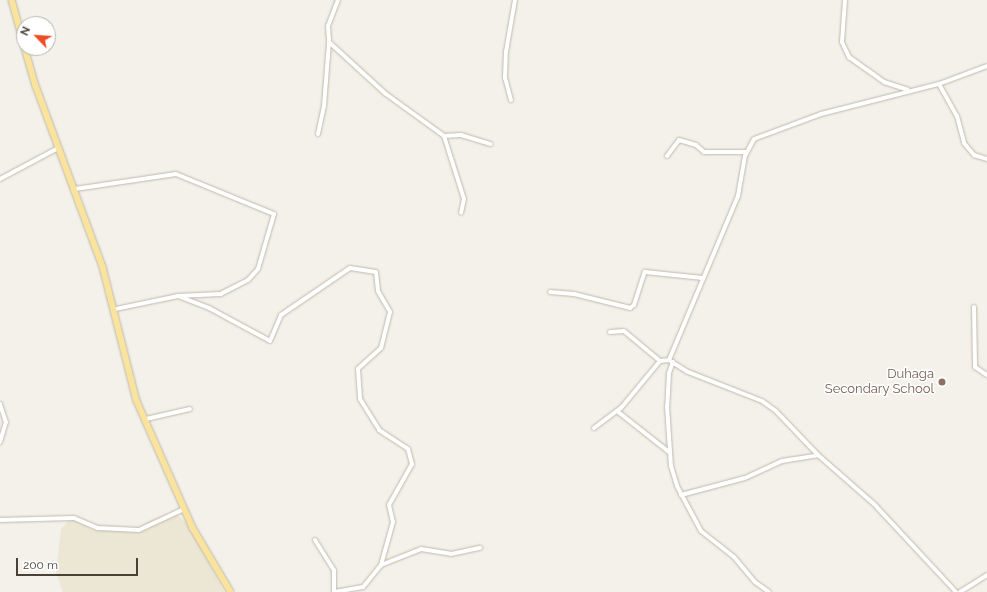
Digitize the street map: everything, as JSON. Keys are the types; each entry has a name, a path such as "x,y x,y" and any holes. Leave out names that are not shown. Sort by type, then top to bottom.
{"main road":[{"path":"12,0 16,16"},
{"path":"28,56 58,148 75,189 116,309 137,401 184,508 231,592"}],"street":[{"path":"318,134 324,106 329,42 328,26 338,0"},
{"path":"511,100 505,78 506,52 515,0"},
{"path":"845,0 842,42 849,57 884,82 908,90"},
{"path":"329,42 386,94 444,136 461,136 491,144"},
{"path":"768,592 755,582 734,557 700,530 681,495 674,477 669,452 668,385 671,361 703,278 738,196 746,152 757,136 908,90 939,84 987,66"},
{"path":"939,84 957,116 964,143 974,155 987,159"},
{"path":"444,136 464,199 461,213"},
{"path":"666,156 679,140 696,145 704,152 746,152"},
{"path":"0,180 58,148"},
{"path":"75,189 176,174 273,213 272,227 252,277 226,292 178,296 116,309"},
{"path":"178,296 209,308 270,341 281,315 350,268 376,271 377,289 390,312 381,348 358,368 360,399 379,430 405,446 412,460 389,505 393,522 381,565 364,590 334,592 334,570 315,540"},
{"path":"550,292 574,294 630,308 634,305 645,272 703,278"},
{"path":"974,307 975,367 987,376"},
{"path":"610,332 624,331 660,361 671,361 688,372 769,405 818,455 874,504 956,592"},
{"path":"594,428 617,411 660,361"},
{"path":"0,404 6,422 0,442"},
{"path":"146,419 190,409"},
{"path":"617,411 669,452"},
{"path":"681,495 745,478 782,461 818,455"},
{"path":"0,520 74,518 98,528 139,530 184,508"},
{"path":"381,565 421,549 451,554 480,548"},
{"path":"960,592 987,575"}],"shaded area":[{"path":"175,512 192,529 224,592 63,592 56,573 61,529 71,518 93,530 134,530 153,519"}],"place":[{"name":"Duhaga Secondary School","path":"942,382"}]}
